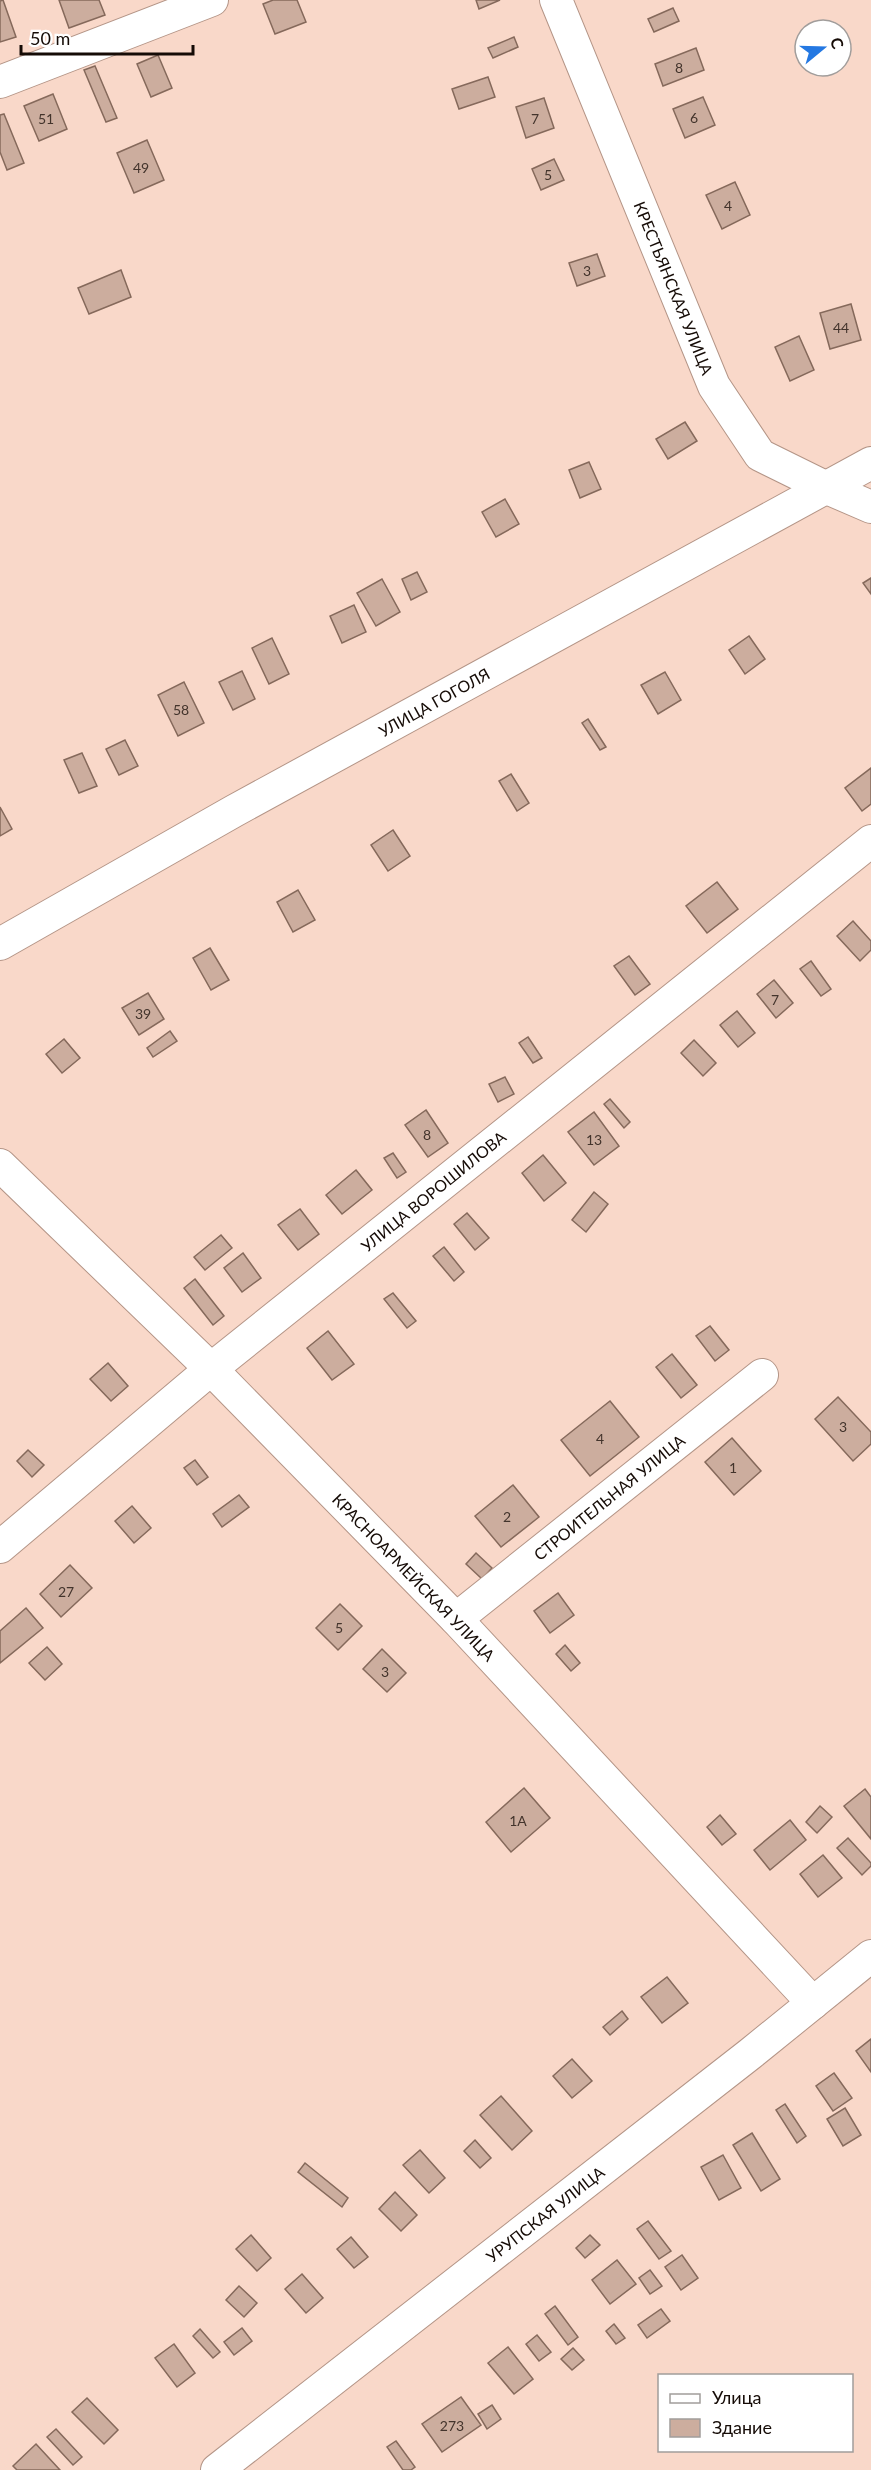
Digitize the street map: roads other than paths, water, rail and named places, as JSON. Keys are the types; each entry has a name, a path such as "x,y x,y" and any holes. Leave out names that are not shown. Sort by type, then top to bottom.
{"street":[{"path":"0,82 212,0"},
{"name":"КРЕСТЬЯНСКАЯ УЛИЦА","path":"556,0 714,386 760,455 826,488 871,507"},
{"name":"УЛИЦА ГОГОЛЯ","path":"0,944 234,811 871,463"},
{"name":"УЛИЦА ВОРОШИЛОВА","path":"0,1547 211,1369 871,841"},
{"name":"КРАСНОАРМЕЙСКАЯ УЛИЦА","path":"0,1165 211,1369 456,1619 813,2003"},
{"name":"СТРОИТЕЛЬНАЯ УЛИЦА","path":"456,1619 762,1375"},
{"name":"УРУПСКАЯ УЛИЦА","path":"217,2470 871,1956"}]}
